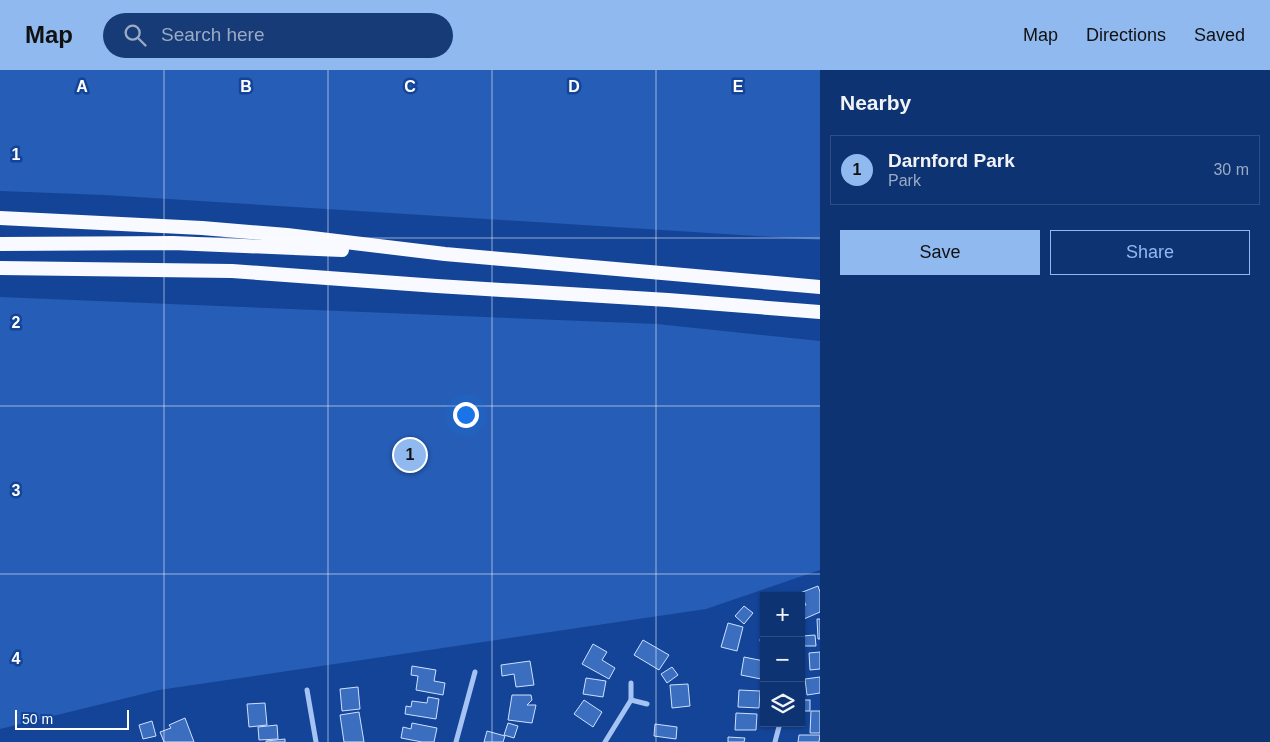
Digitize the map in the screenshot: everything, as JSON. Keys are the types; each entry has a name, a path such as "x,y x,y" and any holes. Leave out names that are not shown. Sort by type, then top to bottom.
{"highway":[{"path":"0,218 202,228 287,235 446,254 820,287"},
{"path":"0,244 173,244 446,254"},
{"path":"0,268 232,271 820,312"},
{"path":"0,278 154,270"}],"street":[{"path":"456,742 475,672"},
{"path":"605,742 631,700 631,683"},
{"path":"307,690 316,742"},
{"path":"631,700 647,704"},
{"path":"775,742 779,727"}],"shaded area":[{"path":"0,70 820,70 820,240 105,195 0,191"},
{"path":"0,297 657,324 820,341 820,570 706,609 159,690 0,729"}],"building":[{"path":"818,586 820,592 820,612 805,619 805,592 803,592"},
{"path":"744,606 753,613 744,624 735,616"},
{"path":"817,619 820,619 820,639 818,639"},
{"path":"728,623 743,627 737,651 721,647"},
{"path":"815,635 816,646 805,646 805,636"},
{"path":"643,640 669,655 659,670 634,655"},
{"path":"593,644 607,652 602,660 615,668 609,679 582,664"},
{"path":"820,652 820,669 810,670 809,653"},
{"path":"744,657 760,660 760,679 741,675"},
{"path":"530,661 534,685 516,687 514,674 502,676 501,665"},
{"path":"412,666 436,670 434,681 445,683 443,695 416,690 418,676 411,675"},
{"path":"672,667 678,675 667,683 661,674"},
{"path":"820,677 820,693 807,695 805,679"},
{"path":"586,678 606,681 603,697 583,694"},
{"path":"688,684 690,706 672,708 670,685"},
{"path":"358,687 360,709 342,711 340,689"},
{"path":"739,690 760,691 759,708 738,707"},
{"path":"512,695 531,695 532,700 527,705 536,705 532,723 508,720"},
{"path":"428,697 439,699 436,719 405,714 406,706 411,707 412,701 427,703"},
{"path":"584,700 602,712 593,727 574,714"},
{"path":"805,700 810,700 810,711 805,711"},
{"path":"265,703 267,725 249,727 247,704"},
{"path":"811,711 820,711 820,733 810,733"},
{"path":"359,712 364,742 344,742 340,715"},
{"path":"736,713 757,714 756,730 735,730"},
{"path":"185,718 194,742 164,742 160,732 171,728 169,725"},
{"path":"152,721 156,736 143,739 139,725"},
{"path":"412,723 437,728 434,742 401,738 403,727 411,729"},
{"path":"508,723 518,726 514,738 504,735"},
{"path":"655,724 677,727 676,739 654,736"},
{"path":"277,725 278,739 259,740 258,727"},
{"path":"487,731 505,736 503,742 484,742"},
{"path":"799,735 820,735 819,742 798,742"},
{"path":"728,737 745,738 744,742 728,742"},
{"path":"285,739 285,742 266,742 266,741"}],"place":[{"name":"Darnford Park","path":"410,455"}]}
